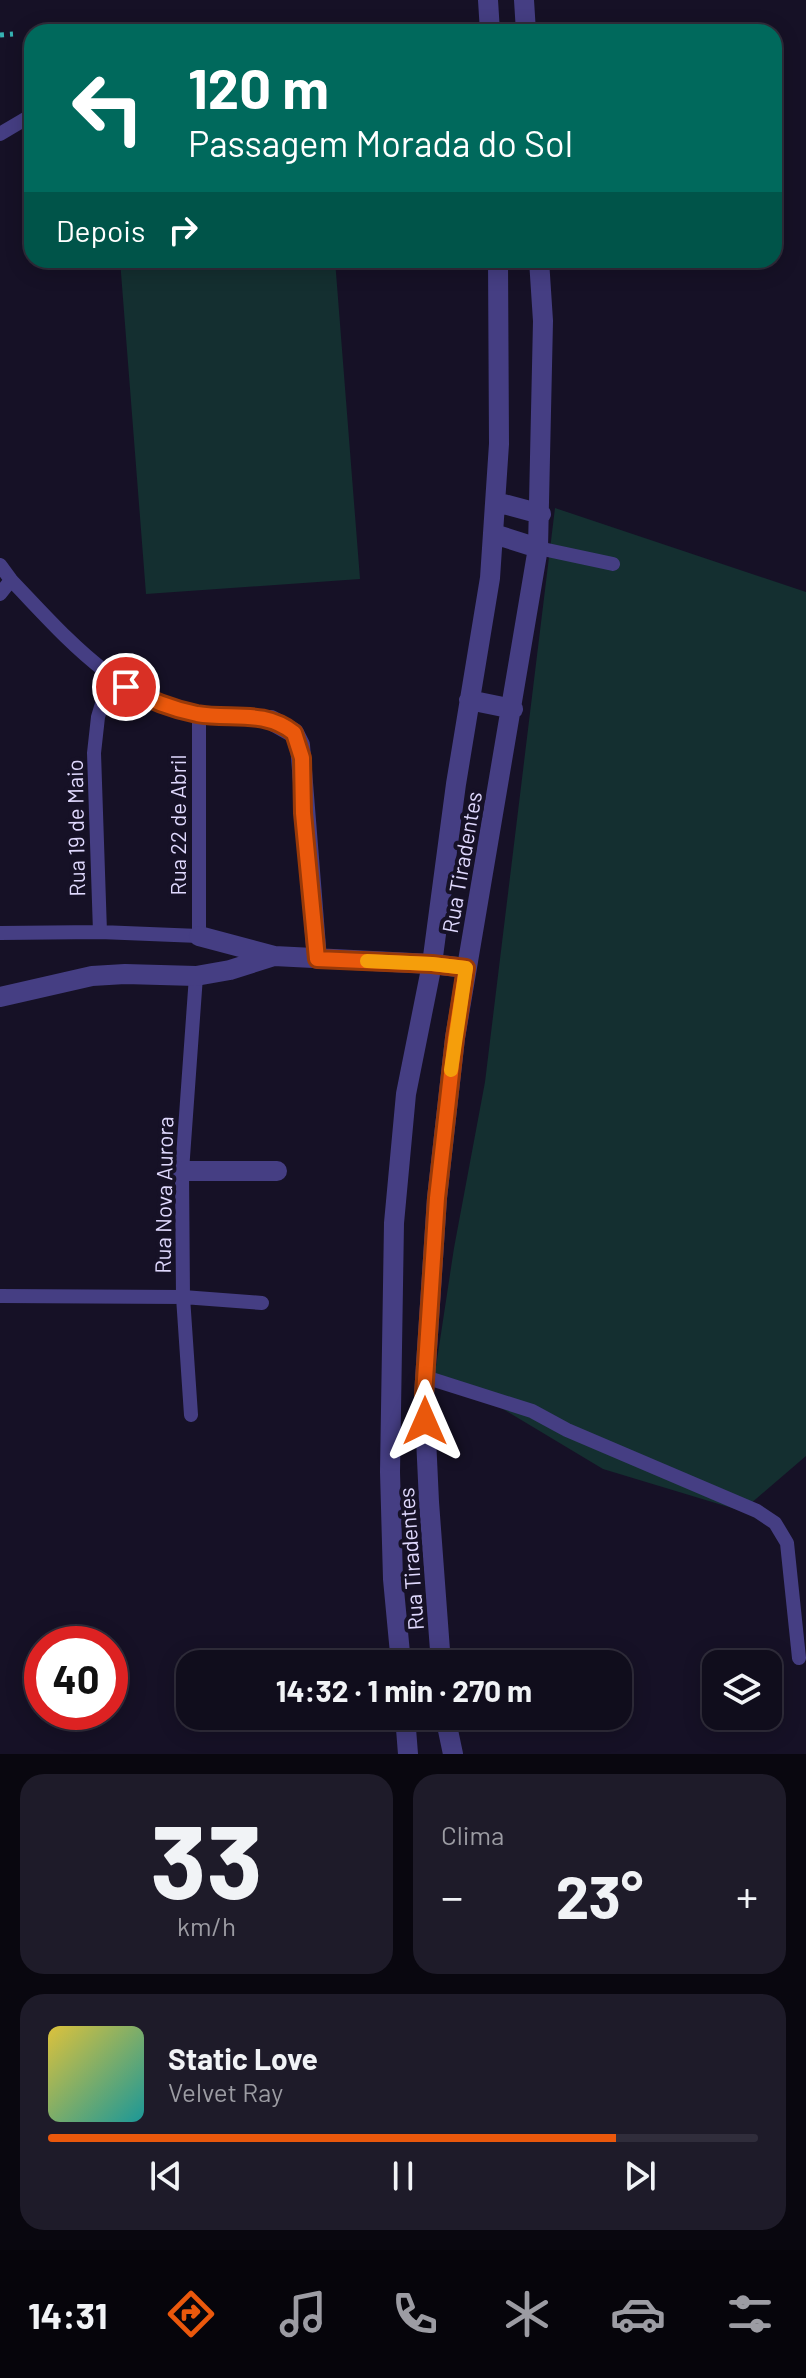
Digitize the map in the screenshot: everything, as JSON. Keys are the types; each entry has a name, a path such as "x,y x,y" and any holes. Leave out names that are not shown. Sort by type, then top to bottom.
{"street":[{"path":"488,0 490,24"},
{"path":"524,0 526,24"},
{"name":"Rua Tiradentes","path":"400,1650 393,1564 390,1373 394,1223 406,1094 432,964 438,904 490,578 499,444 498,268"},
{"name":"Rua Tiradentes","path":"440,1650 424,1395 437,1198 455,1038 538,548 543,321 540,268"},
{"path":"496,502 541,514"},
{"path":"494,534 538,548"},
{"path":"469,700 513,709"},
{"path":"271,720 294,733 300,745 317,959"},
{"path":"199,936 274,956 466,968"},
{"path":"0,997 92,976 196,976 230,970 274,956"},
{"path":"182,1171 277,1171"},
{"path":"390,1373 425,1377"},
{"path":"406,1730 408,1754"},
{"path":"448,1730 453,1754"}],"lane":[{"path":"0,134 24,120"},
{"path":"538,548 613,564"},
{"path":"0,565 11,580 110,677 141,696 199,714 243,715 271,720"},
{"path":"0,594 11,580"},
{"name":"Rua 19 de Maio","path":"100,932 94,753 98,717 110,677"},
{"name":"Rua 22 de Abril","path":"199,714 199,936"},
{"path":"0,933 100,932 199,936"},
{"name":"Rua Nova Aurora","path":"191,1415 183,1297 182,1171 196,976"},
{"path":"0,1296 183,1297 262,1303"},
{"path":"425,1377 532,1411 567,1430 757,1511 775,1523 787,1543 799,1658"}],"path":[{"path":"0,35 13,34"}],"green space":[{"path":"121,268 336,268 360,579 146,594"},
{"path":"555,508 806,592 806,1456 742,1511 603,1469 463,1385 435,1373 454,1248 485,1082"}],"slow traffic":[{"path":"367,961 466,968 451,1070"}],"route":[{"path":"126,687 141,696 199,714 252,716 285,725 294,733 302,758 303,813 317,959 466,968 437,1198 425,1421"}]}
